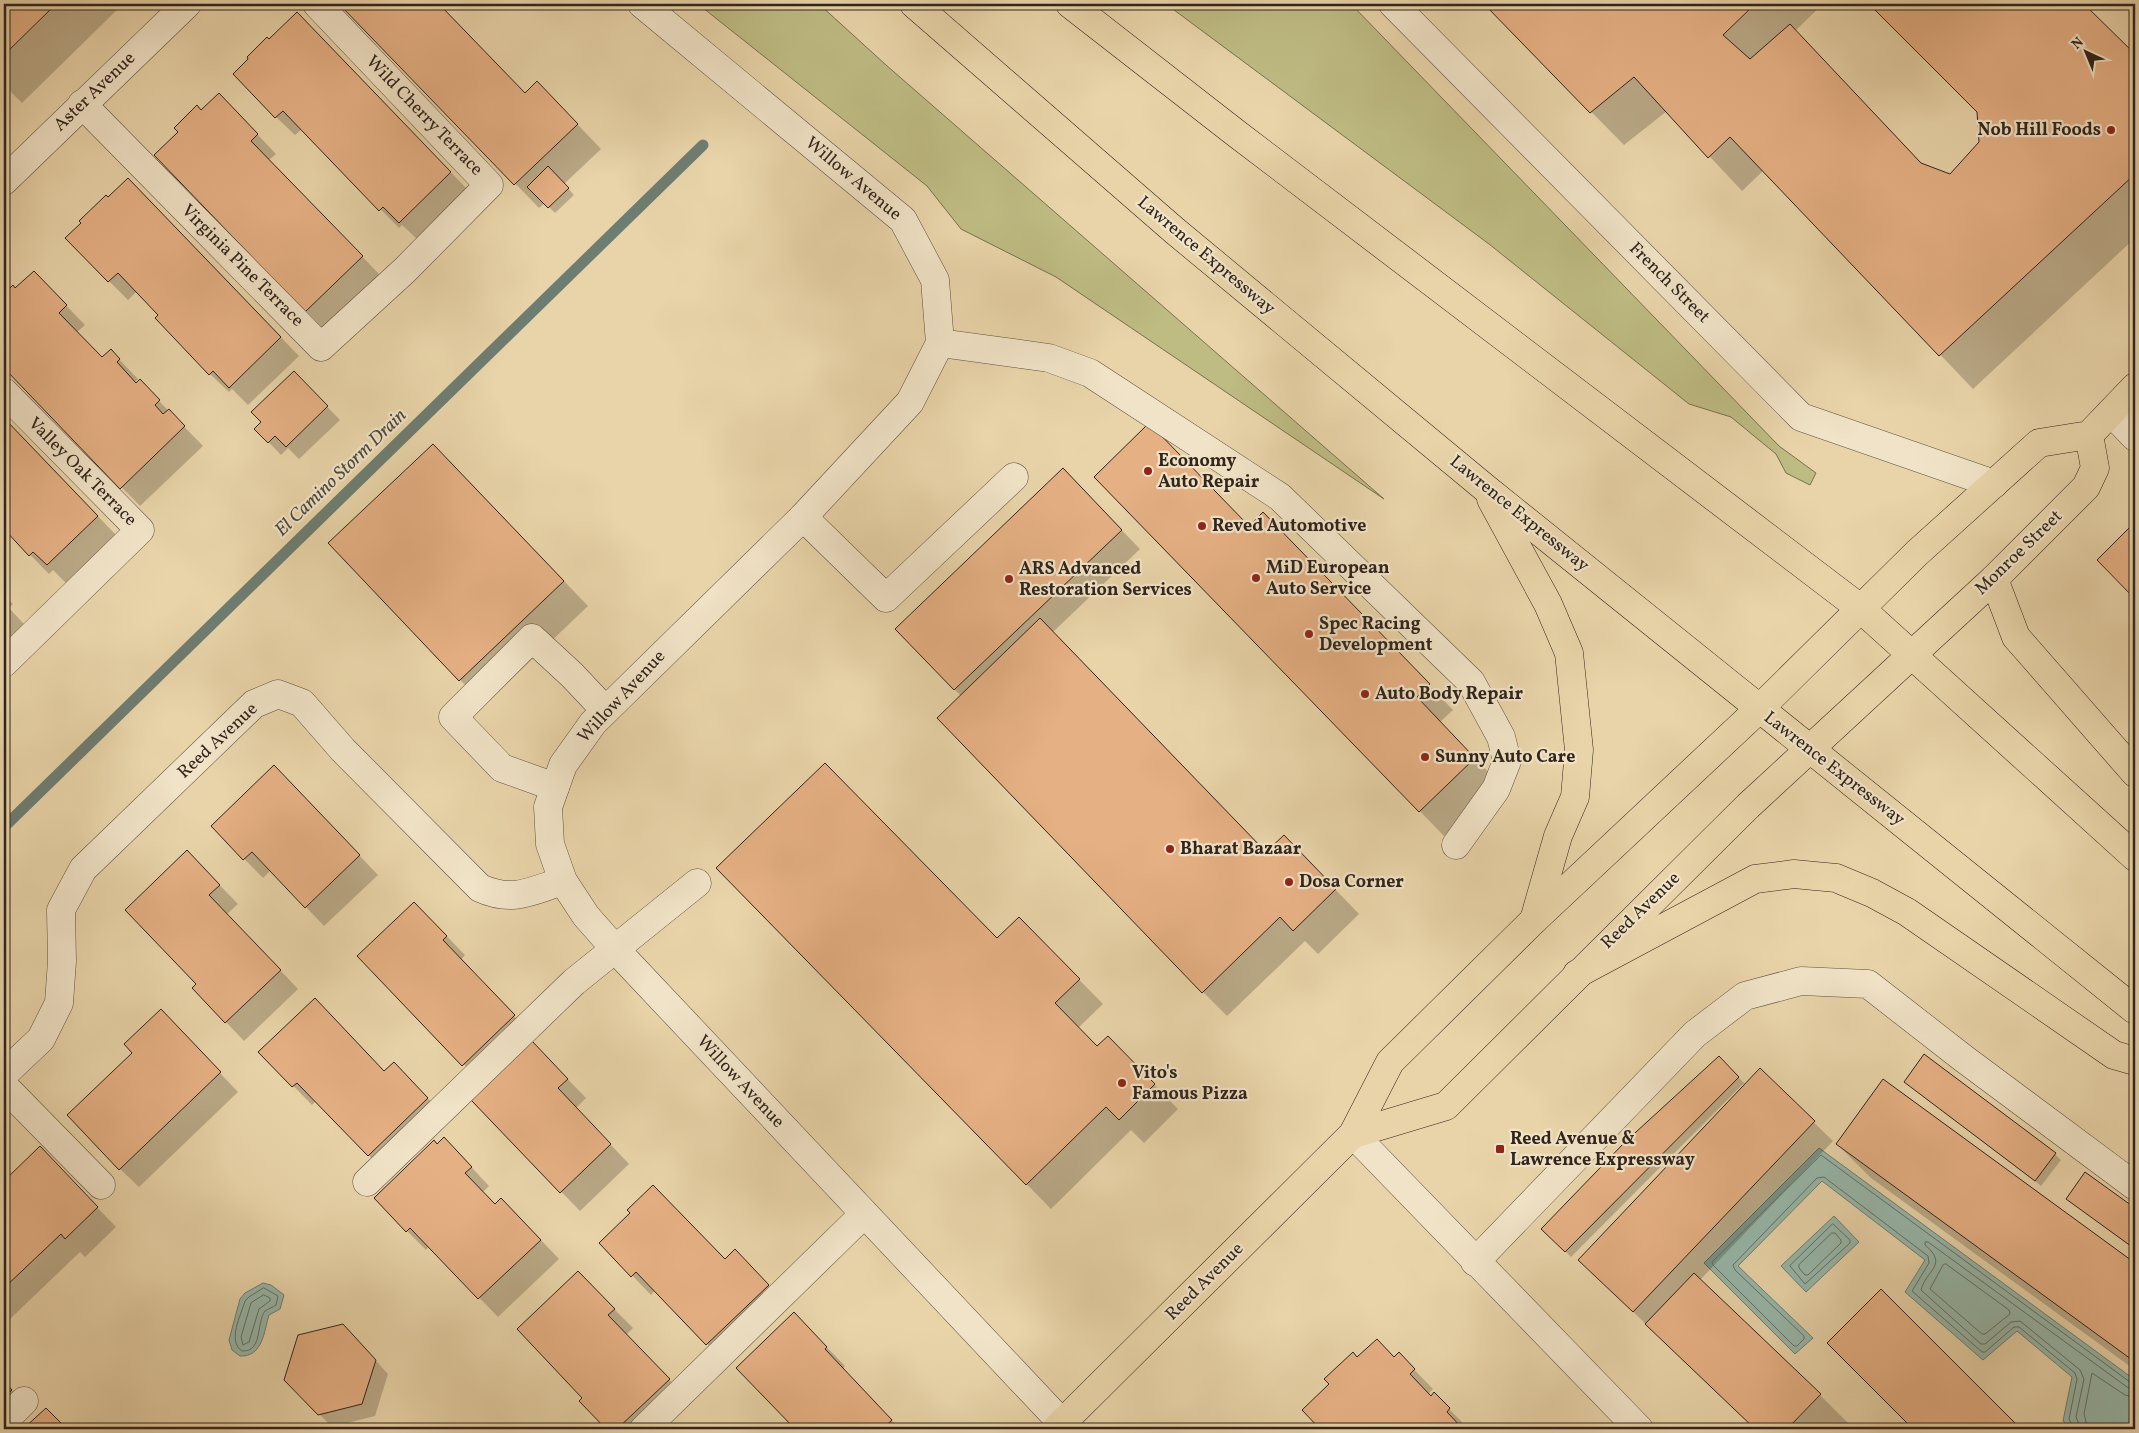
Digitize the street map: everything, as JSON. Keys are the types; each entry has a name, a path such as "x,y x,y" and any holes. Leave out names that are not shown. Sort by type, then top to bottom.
{"main road":[{"name":"Lawrence Expressway","path":"914,4 1175,231 1484,487 1759,710 2135,1010"},
{"path":"1070,4 1237,134 1860,608 2135,856"},
{"path":"1860,608 2039,443 2089,435 2135,387"},
{"name":"Monroe Street","path":"1912,655 1994,579 2086,488 2095,468 2089,435"},
{"path":"1484,487 1548,604 1569,653 1579,750 1575,797 1558,836 1534,920"},
{"path":"1994,579 2016,637 2135,773"},
{"name":"Reed Avenue","path":"1059,1426 1353,1134 1390,1062 1534,920 1759,710 1860,608"},
{"name":"Reed Avenue","path":"1353,1134 1446,1106 1748,806 1912,655"},
{"path":"1578,974 1755,879 1794,874 1836,878 1872,892 1907,912 2114,1055 2135,1061"}],"street":[{"name":"Aster Avenue","path":"4,181 186,4"},
{"name":"Wild Cherry Terrace","path":"317,4 489,185 405,270"},
{"name":"Willow Avenue","path":"642,4 904,220 935,280 940,343 910,402 802,517 593,723 563,765 555,787 548,807 550,844 563,881 586,916 1059,1426"},
{"name":"French Street","path":"1393,4 1801,417 1994,484"},
{"name":"Virginia Pine Terrace","path":"82,104 321,347 405,270"},
{"path":"940,343 1049,358 1090,373 1280,497 1457,668 1471,682 1502,737 1507,761 1496,789 1456,845"},
{"name":"Valley Oak Terrace","path":"4,392 140,530 4,663"},
{"path":"2111,412 2135,437"},
{"path":"802,517 886,598 1014,477"},
{"path":"555,787 502,768 453,717 532,638 572,675 605,710"},
{"name":"Reed Avenue","path":"7,1068 41,1038 59,1003 62,961 61,910 83,869 254,704 278,694 302,703 344,750 480,888 495,895 512,897 563,881"},
{"path":"367,1182 574,982 698,884"},
{"path":"1475,1262 1695,1034 1745,996 1801,980 1868,984 1963,1058 2135,1186"},
{"path":"7,1068 101,1185"},
{"path":"1353,1134 1475,1262 1640,1429"},
{"path":"644,1429 864,1214"},
{"path":"4,1421 24,1401"}],"shaded area":[{"path":"698,4 819,4 886,65 1384,499 1056,277 961,229 927,186"},
{"path":"1166,4 1351,4 1779,446 1816,473 1810,485 1786,473 1776,454 1731,417 1689,404 1489,244"}],"water":[{"path":"1819,1148 2135,1380 2135,1423 2128,1429 2071,1429 2063,1421 2072,1377 2017,1331 1983,1360 1905,1292 1925,1260 1822,1181 1738,1266 1813,1338 1795,1354 1704,1263"},
{"path":"1834,1216 1859,1242 1806,1292 1781,1266"},
{"path":"263,1283 271,1285 284,1295 280,1309 269,1315 264,1335 258,1348 248,1355 240,1356 232,1350 229,1340 240,1299 245,1293"}],"building":[{"path":"4,4 56,4 4,55"},
{"path":"339,4 439,4 525,93 537,81 578,124 514,185"},
{"path":"1484,4 1755,4 1723,35 1750,59 1790,24 1921,163 1950,174 1979,142 1977,112 1869,4 2084,4 2135,54 2135,174 1939,356 1730,137 1708,158 1634,77 1590,113"},
{"path":"297,12 451,172 399,223 383,207 379,211 283,111 275,118 233,74 267,37 269,39"},
{"path":"219,93 258,134 251,141 363,256 305,312 154,155 178,132 174,128 197,105 201,110"},
{"path":"548,166 569,188 548,208 527,187"},
{"path":"128,178 281,337 229,388 213,371 209,375 155,318 158,315 118,273 108,282 65,238 81,223 79,221 106,195 108,197"},
{"path":"34,271 67,305 59,313 102,357 111,349 120,359 117,362 136,383 140,379 160,400 155,405 163,414 169,409 185,426 120,489 4,368 4,294 13,285 15,288"},
{"path":"294,371 328,406 286,447 275,436 268,443 254,429 261,422 251,412"},
{"path":"4,418 98,516 47,565 33,552 29,556 4,529"},
{"path":"1149,423 1249,526 1263,512 1430,684 1417,697 1475,758 1419,812 1094,477"},
{"path":"433,444 564,581 459,681 328,543"},
{"name":"ARS Advanced Restoration Services","path":"1063,468 1122,530 954,690 895,629"},
{"path":"2135,522 2135,599 2097,560"},
{"path":"1040,618 1266,852 1284,835 1336,889 1293,931 1280,917 1202,993 937,718"},
{"path":"825,763 997,938 1019,917 1080,979 1055,1003 1097,1046 1108,1036 1155,1084 1119,1120 1106,1107 1026,1185 716,868"},
{"path":"274,765 360,855 305,908 252,852 243,860 211,826"},
{"path":"187,850 220,885 209,895 281,970 225,1023 192,988 196,984 125,910"},
{"path":"414,902 447,936 443,940 515,1015 462,1066 357,956"},
{"path":"315,998 384,1071 394,1062 428,1098 368,1156 297,1083 292,1087 258,1052"},
{"path":"161,1009 221,1072 119,1170 67,1115 132,1053 124,1044"},
{"path":"532,1041 568,1079 558,1088 611,1144 560,1193 471,1100"},
{"path":"1924,1054 2056,1153 2035,1181 1904,1082"},
{"path":"1719,1056 1739,1077 1565,1252 1541,1229 1624,1143"},
{"path":"1760,1068 1815,1121 1633,1312 1578,1260"},
{"path":"1883,1079 2135,1263 2135,1362 1836,1144"},
{"path":"444,1137 472,1167 465,1173 495,1204 501,1198 541,1240 478,1299 410,1228 406,1232 374,1198 434,1140 437,1144"},
{"path":"40,1146 98,1207 65,1239 61,1234 4,1288 4,1181"},
{"path":"2085,1172 2135,1208 2135,1249 2066,1199"},
{"path":"653,1185 725,1259 735,1249 769,1285 706,1345 636,1272 631,1277 599,1243 630,1213 627,1210"},
{"path":"578,1271 615,1309 608,1315 670,1379 617,1429 606,1429 579,1401 582,1398 517,1329"},
{"path":"1694,1273 1821,1394 1787,1429 1755,1429 1645,1324"},
{"path":"1881,1289 2021,1429 1913,1429 1827,1343"},
{"path":"794,1312 827,1347 825,1349 892,1420 882,1429 795,1429 736,1368"},
{"path":"343,1324 376,1360 362,1404 318,1415 284,1380 298,1335"},
{"path":"1377,1339 1394,1357 1399,1352 1415,1369 1410,1374 1431,1396 1434,1392 1450,1408 1447,1412 1463,1429 1317,1429 1319,1428 1302,1410 1329,1384 1324,1379 1353,1352 1357,1357"},
{"path":"4,1381 12,1390 4,1398"},
{"path":"46,1408 67,1429 23,1429"}],"waterway":[{"name":"El Camino Storm Drain","path":"4,827 703,145"}],"place":[{"name":"Nob Hill Foods","path":"2111,130"},
{"name":"Economy Auto Repair","path":"1148,471"},
{"name":"Reved Automotive","path":"1202,526"},
{"name":"MiD European Auto Service","path":"1256,578"},
{"name":"ARS Advanced Restoration Services","path":"1009,579"},
{"name":"Spec Racing Development","path":"1309,634"},
{"name":"Auto Body Repair","path":"1365,694"},
{"name":"Sunny Auto Care","path":"1425,757"},
{"name":"Bharat Bazaar","path":"1170,849"},
{"name":"Dosa Corner","path":"1289,882"},
{"name":"Vito's Famous Pizza","path":"1122,1083"},
{"name":"Reed Avenue & Lawrence Expressway","path":"1500,1149"}]}
